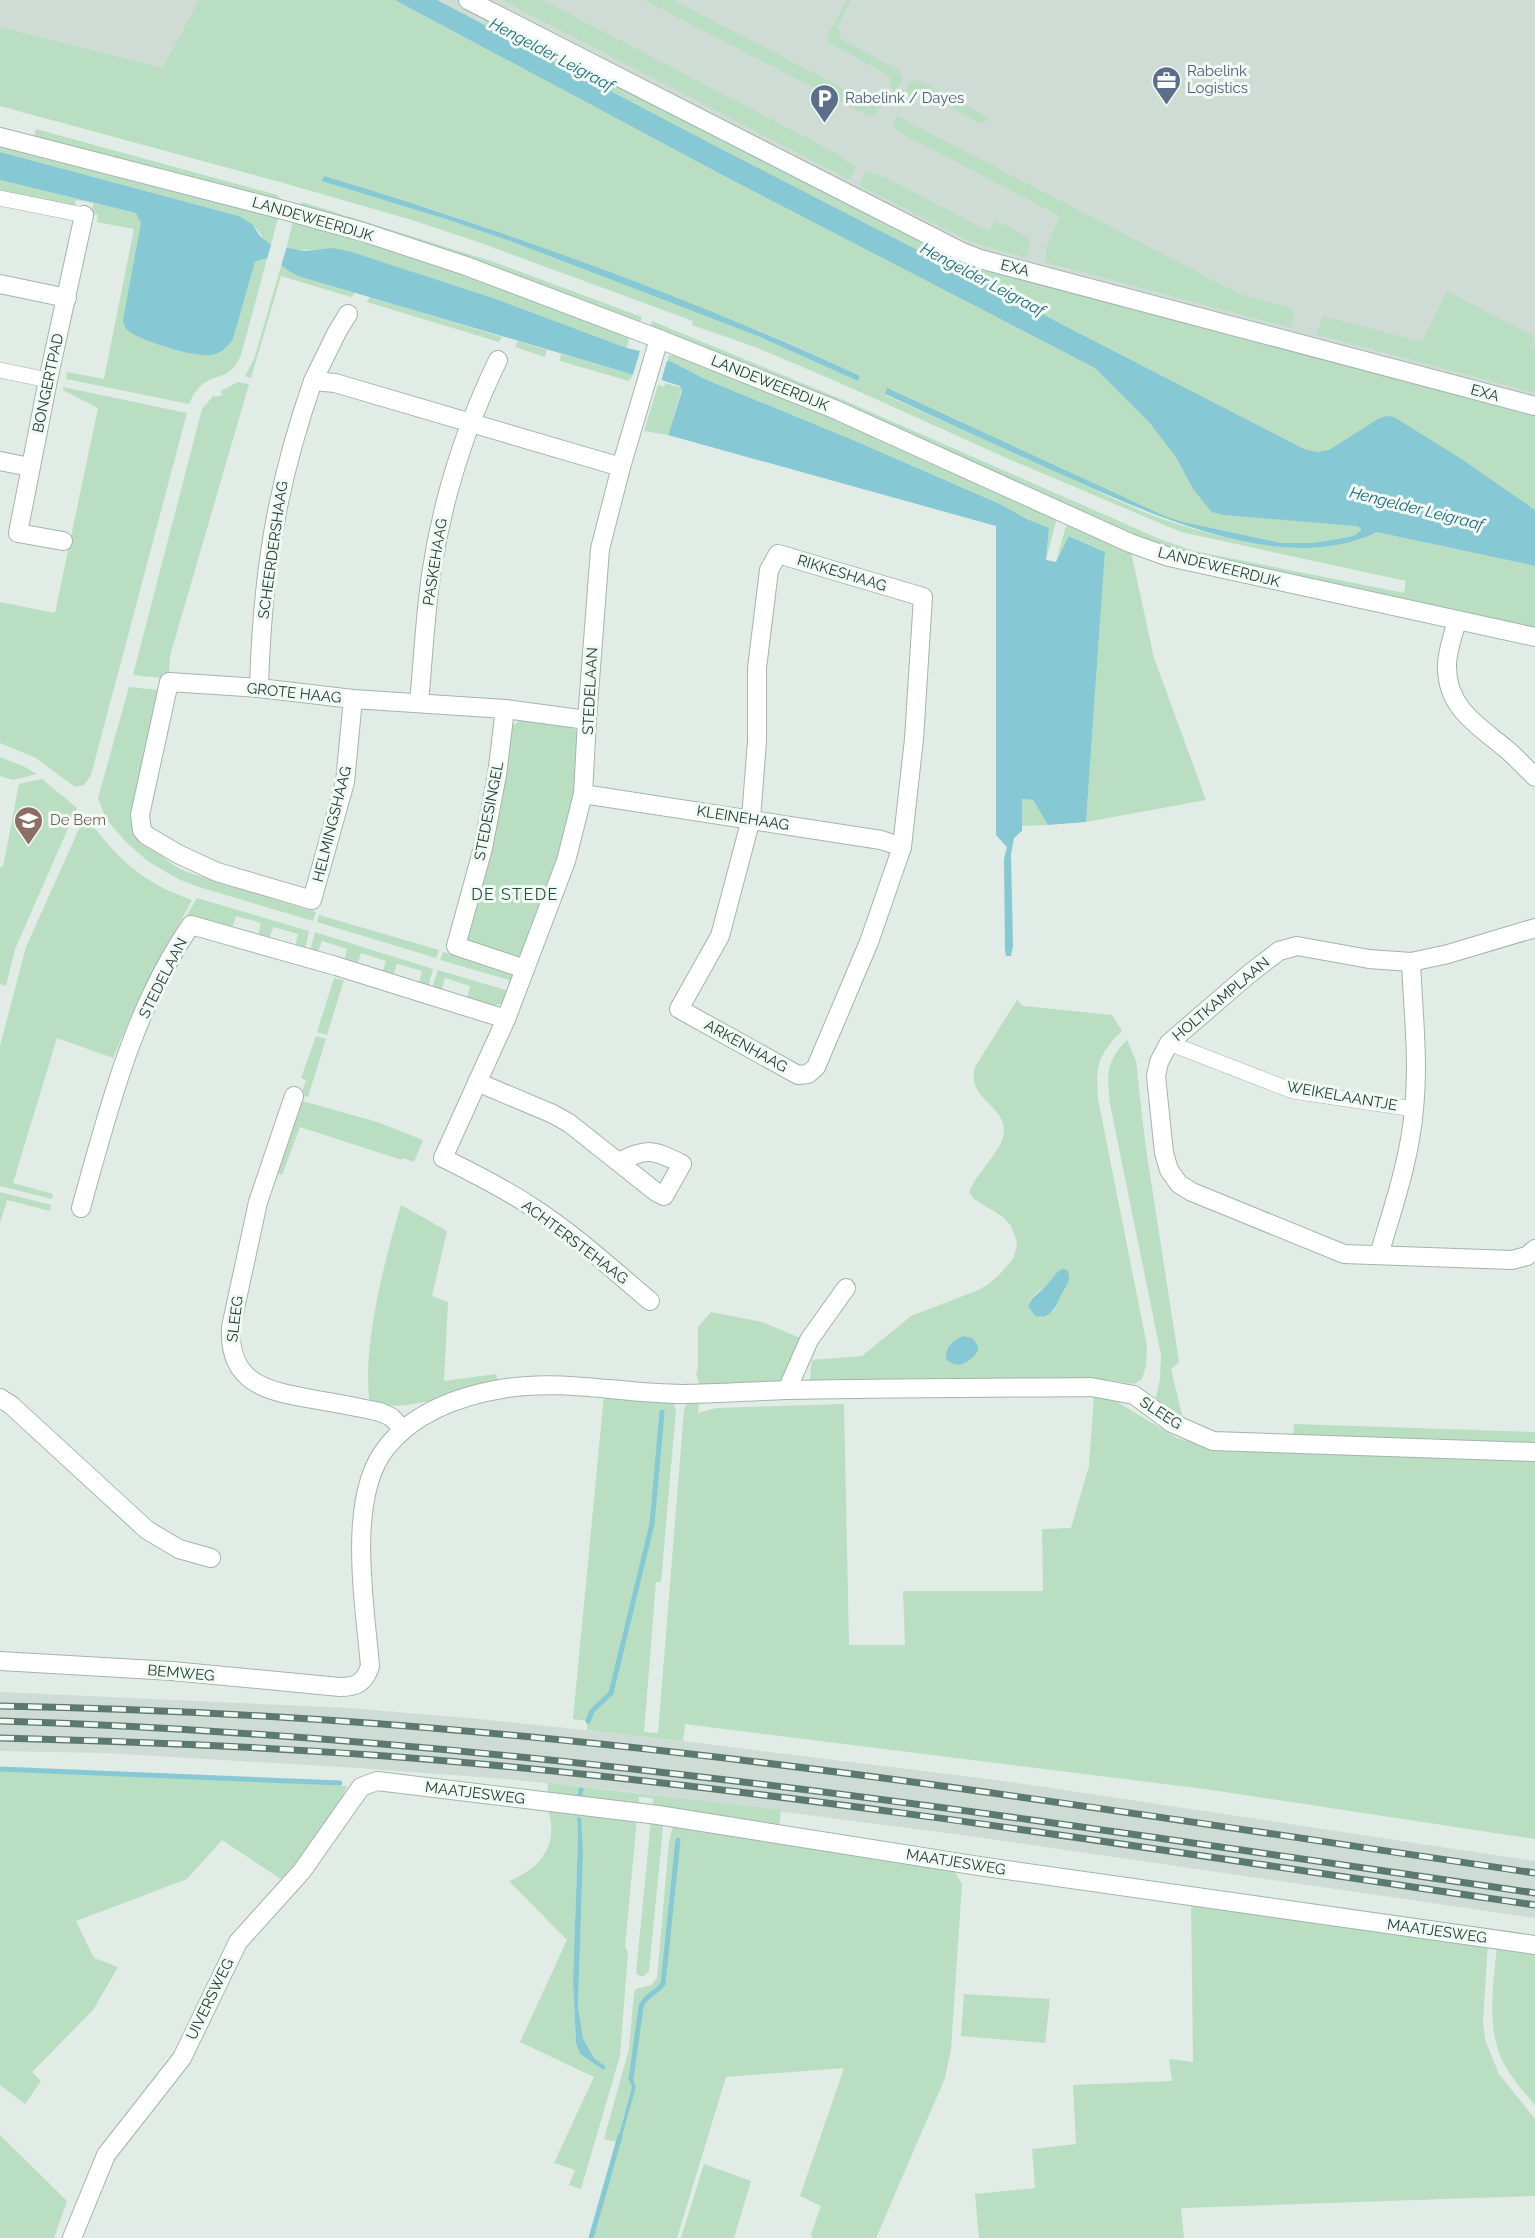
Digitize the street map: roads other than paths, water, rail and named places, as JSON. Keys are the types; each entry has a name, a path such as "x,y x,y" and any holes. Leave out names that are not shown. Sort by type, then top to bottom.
{"street":[{"name":"EXA","path":"468,0 960,251 980,259 1535,406"},
{"name":"LANDEWEERDIJK","path":"0,136 363,232 466,266 657,345 834,409 1159,554 1200,565 1535,637"},
{"name":"BONGERTPAD","path":"0,198 84,215 18,533 63,541"},
{"path":"0,284 67,298"},
{"name":"SCHEERDERSHAAG","path":"259,688 263,605 275,514 290,452 313,381 348,314"},
{"name":"STEDELAAN","path":"525,969 566,861 584,794 587,720 600,549 621,467 657,345"},
{"path":"470,424 498,360"},
{"path":"0,370 48,380"},
{"path":"313,381 335,383 621,467"},
{"name":"PASKEHAAG","path":"419,703 431,576 443,507 470,424"},
{"path":"0,461 30,468"},
{"name":"RIKKESHAAG","path":"752,819 757,741 757,668 769,570 778,554 923,597 914,739 902,847"},
{"path":"1457,620 1447,663 1448,680 1456,701 1468,718 1507,749 1535,777"},
{"name":"GROTE HAAG","path":"169,682 419,703"},
{"name":"HELMINGSHAAG","path":"169,682 140,815 142,830 146,835 197,864 312,900 345,782 353,699"},
{"path":"419,703 505,709 587,720"},
{"name":"STEDESINGEL","path":"505,709 497,775 483,848 456,946 525,969"},
{"name":"KLEINEHAAG","path":"584,794 881,840 902,847"},
{"name":"ARKENHAAG","path":"752,819 720,936 680,1009 798,1075 808,1074 816,1067 869,942 902,847"},
{"name":"STEDELAAN","path":"81,1208 112,1093 160,980 191,925 336,966 506,1019"},
{"name":"HOLTKAMPLAAN","path":"1535,928 1449,954 1411,962 1369,959 1297,946 1279,951 1248,974 1169,1043 1159,1062 1156,1076 1164,1153 1169,1170 1179,1184 1222,1205 1344,1254 1512,1260 1527,1256 1535,1248"},
{"name":"WEIKELAANTJE","path":"1379,1255 1405,1167 1414,1109 1415,1045 1411,962"},
{"name":"ACHTERSTEHAAG","path":"525,969 506,1019 444,1158 482,1177 532,1207 650,1301"},
{"name":"WEIKELAANTJE","path":"1169,1043 1293,1091 1414,1109"},
{"path":"477,1082 569,1123 618,1162"},
{"name":"SLEEG","path":"294,1096 258,1202 231,1327 230,1345 233,1356 248,1378 262,1387 284,1394 380,1412 391,1418 403,1430"},
{"path":"787,1390 809,1340 846,1288"},
{"name":"SLEEG","path":"360,1683 367,1677 370,1666 360,1534 364,1503 371,1476 384,1449 403,1430 430,1411 466,1398 507,1388 550,1385 681,1394 787,1390 1091,1387 1134,1395 1172,1424 1214,1441 1535,1452"},
{"path":"0,1398 11,1405 147,1530 178,1548 211,1558"},
{"name":"BEMWEG","path":"0,1661 172,1671 340,1687 352,1687 360,1683"},
{"name":"MAATJESWEG","path":"377,1781 657,1815 979,1866 1535,1945"},
{"name":"UIVERSWEG","path":"72,2238 106,2155 182,2058 238,1942 302,1871 361,1787 377,1781"}],"water":[{"name":"Hengelder Leigraaf","path":"395,0 437,0 1304,449 1317,452 1329,450 1378,419 1386,416 1394,417 1463,460 1535,510 1535,566 1377,532 1339,545 1298,548 1254,543 1210,533 1123,502 885,394 887,388 1167,517 1183,522 1282,543 1313,543 1354,536 1361,530 1356,526 1224,515 1212,512 1193,489 1176,457 1149,422 1095,368 732,180"},
{"path":"0,152 239,216 252,224 260,236 271,245 305,251 333,248 352,252 496,299 640,351 639,353 667,362 668,360 707,380 853,440 1000,504 1049,528 1046,560 1056,562 1069,536 1105,552 1086,822 1048,825 1033,800 1022,799 1022,831 1014,838 1011,854 1013,946 1011,956 1006,956 1005,950 1004,859 1007,847 996,835 996,526 668,435 682,391 680,386 634,371 633,375 298,276 272,260 261,259 255,262 233,339 221,352 211,355 193,354 146,340 128,331 123,320 141,223 136,213 0,180"},
{"path":"324,176 528,242 662,292 860,376 858,381 760,337 513,242 322,181"},
{"path":"1062,1269 1067,1270 1069,1277 1056,1306 1048,1315 1035,1316 1028,1306 1033,1297"},
{"path":"963,1336 972,1338 978,1346 978,1351 964,1364 950,1363 946,1359 948,1347"},
{"path":"577,1818 581,1818 583,1855 578,2006 583,2038 594,2058 605,2066 604,2070 580,2054 576,2043 573,1981"},
{"path":"628,2077 632,2078 636,2087 620,2143 617,2142 632,2087"}],"waterway":[{"path":"588,1721 592,1711 611,1693 652,1524 662,1412"},
{"path":"0,1769 340,1783"},
{"path":"580,1794 581,1790"},
{"path":"631,2079 641,2007 645,2000 663,1984 678,1840"},
{"path":"591,2238 620,2136"}],"railway":[{"path":"0,1706 122,1709 305,1719 619,1746 1013,1796 1535,1873"},
{"path":"0,1721 193,1730 386,1744 578,1763 961,1810 1535,1893"},
{"path":"0,1738 301,1750 613,1777 1009,1828 1535,1905"}],"place":[{"name":"Rabelink Logistics","path":"1166,106"},
{"name":"Rabelink / Dayes","path":"824,124"},
{"name":"De Bem","path":"29,846"}],"district":[{"name":"DE STEDE","path":"515,894"}]}
